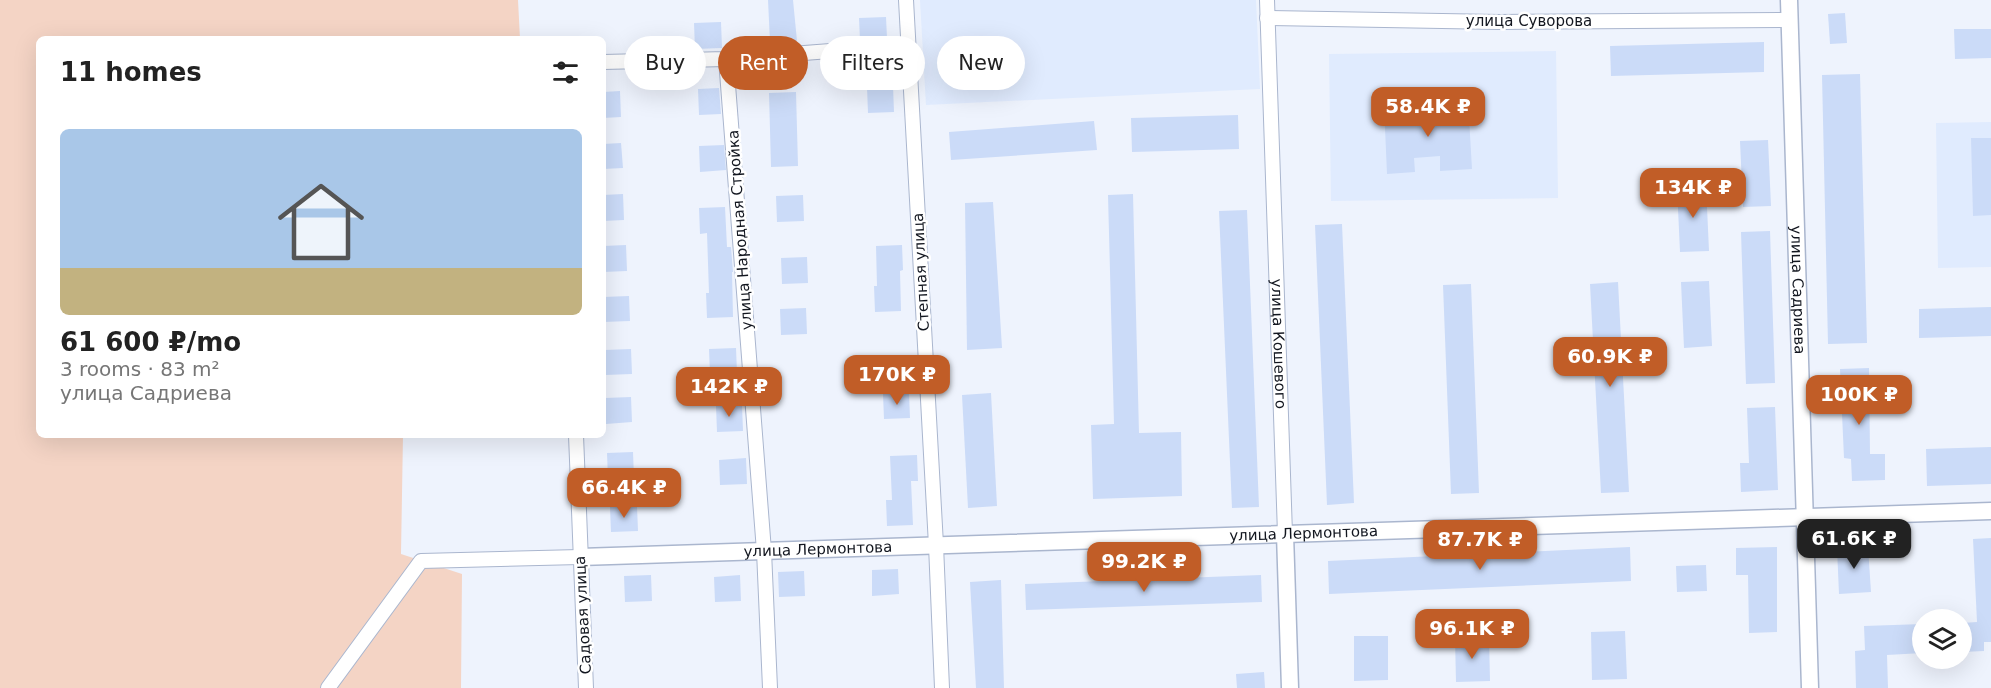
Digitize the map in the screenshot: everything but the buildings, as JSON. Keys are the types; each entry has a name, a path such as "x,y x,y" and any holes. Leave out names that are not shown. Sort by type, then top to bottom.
{"street":[{"name":"Степная улица","path":"906,0 908,36"},
{"name":"улица Кошевого","path":"1267,0 1290,688"},
{"name":"улица Садриева","path":"1789,0 1810,688"},
{"name":"улица Суворова","path":"1267,18 1499,22 1790,20"},
{"path":"606,62 718,59"},
{"name":"улица Народная Стройка","path":"728,90 764,551 770,688"},
{"name":"Степная улица","path":"911,90 942,688"},
{"name":"Садовая улица","path":"576,438 586,688"},
{"name":"улица Лермонтова","path":"580,557 1991,511"},
{"path":"328,688 421,561 580,557"}],"shaded area":[{"path":"0,0 518,0 520,36 36,36 36,438 403,438 401,554 462,574 461,688 0,688"},
{"path":"920,0 1256,0 1260,89 926,105 925,36 922,36"},
{"path":"1556,51 1558,198 1331,201 1329,54"},
{"path":"1991,122 1991,267 1938,268 1936,123"}]}
